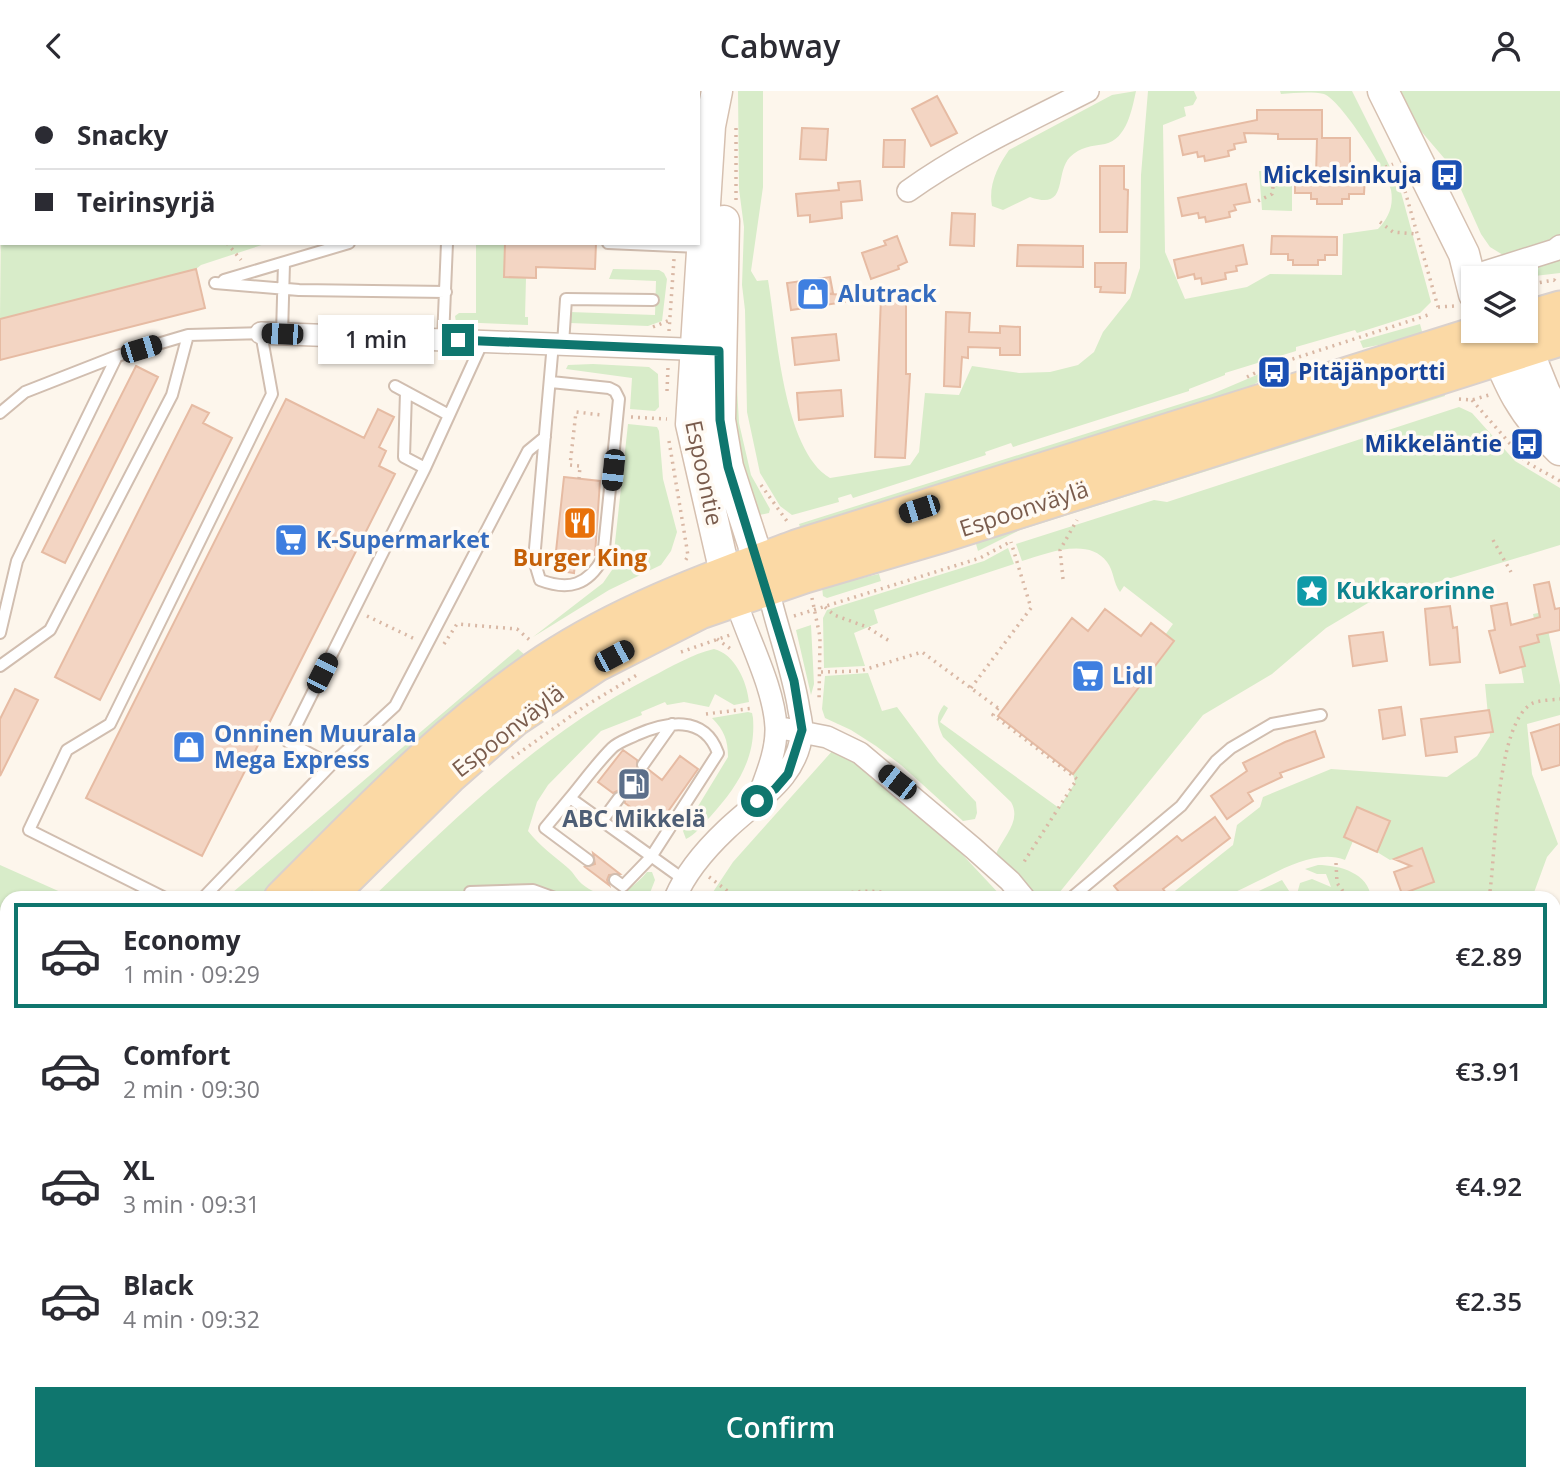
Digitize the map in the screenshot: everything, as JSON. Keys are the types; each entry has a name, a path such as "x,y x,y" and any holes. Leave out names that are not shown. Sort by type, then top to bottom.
{"main road":[{"name":"Espoontie","path":"713,247 710,127 717,91"},
{"name":"Espoontie","path":"723,91 726,130 713,247 707,350 691,424 735,601"},
{"path":"1384,91 1474,266"},
{"name":"Espoonväylä","path":"1508,344 1560,307"},
{"name":"Espoonväylä","path":"334,891 450,776 538,703 596,665 649,637 700,612 735,601 763,575 801,562 941,536 1508,344 1560,339"},
{"path":"1508,344 1545,393 1560,419"},
{"path":"1508,344 1540,431 1560,450"},
{"name":"Espoontie","path":"707,350 724,444 763,575"},
{"name":"Espoonväylä","path":"288,891 450,734 519,680 616,620 735,601"}],"street":[{"path":"908,191 967,154 1088,91"},
{"path":"1504,266 1560,246"},
{"path":"272,333 707,350"},
{"path":"679,888 723,832 757,801 775,789 788,774 802,730 794,681 763,575"},
{"path":"735,601 768,691 776,727 773,753 757,801"},
{"path":"776,727 827,737 860,753 964,839 1018,891"}],"lane":[{"path":"342,245 215,283 299,290 446,292"},
{"path":"443,339 447,245"},
{"path":"660,245 713,247"},
{"path":"151,891 29,830 67,750 110,724 272,394 272,333 283,287 284,263"},
{"path":"551,382 609,388 615,391 619,399 603,558 590,577 575,586 554,585 540,580 535,568 551,382 566,299 653,300"},
{"path":"0,413 25,392 117,356 188,335 272,333"},
{"path":"0,666 50,630 172,395 188,335"},
{"path":"331,765 288,742 425,467 447,414 483,341"},
{"path":"0,633 17,561 117,356"},
{"path":"425,467 404,457 401,389 447,414"},
{"path":"210,891 331,765 395,706 528,451 545,437"},
{"path":"1079,891 1181,806 1216,761 1231,748 1272,724 1321,715"},
{"path":"643,765 672,724"},
{"path":"588,860 545,828 614,745 653,727 672,724 694,727 713,738 718,753 651,857 623,886 615,880"},
{"path":"570,798 651,857 679,888"},
{"path":"602,821 620,798"},
{"path":"502,891 536,891"}],"path":[{"path":"735,123 736,202"},
{"path":"1258,201 1272,194 1276,164"},
{"path":"1379,170 1393,164 1398,172"},
{"path":"1402,181 1438,307"},
{"path":"1380,222 1393,232 1417,234"},
{"path":"228,245 248,273"},
{"path":"1538,283 1554,280 1560,289"},
{"path":"1472,400 1508,344"},
{"path":"1458,399 1472,400 1526,462 1560,481"},
{"path":"757,476 788,522 816,609 821,673 818,713"},
{"path":"1063,579 1060,550 1078,518 1068,522"},
{"path":"776,622 980,558 1023,537"},
{"path":"1493,540 1511,572"},
{"path":"971,688 1031,608 1011,542"},
{"path":"670,658 735,601"},
{"path":"825,607 834,615 867,627 891,642"},
{"path":"427,645 437,650 449,639 457,624 517,629 536,642"},
{"path":"821,673 860,671 922,652 1000,710 993,715 1077,779 1021,866"},
{"path":"511,759 584,706 646,669"},
{"path":"1490,891 1497,837 1497,803 1515,723 1532,704 1560,699"},
{"path":"706,714 757,708"},
{"path":"1336,863 1337,883 1343,891"},
{"path":"707,875 727,891"},
{"path":"854,891 886,891"}],"green space":[{"path":"700,91 709,91 700,162"},
{"path":"738,91 763,91 763,187 751,271 757,281 768,280 779,358 792,417 814,464 830,478 910,465 919,452 925,393 959,395 972,366 1019,373 1050,372 1078,365 1094,352 1103,332 1130,298 1140,268 1141,175 1148,91 1194,91 1197,98 1193,105 1184,107 1186,116 1163,125 1165,252 1185,299 1247,287 1270,274 1342,275 1343,234 1378,229 1385,221 1392,202 1388,181 1362,138 1331,99 1319,93 1281,94 1280,91 1352,91 1399,185 1431,302 1420,313 1357,333 1355,330 1296,347 1296,351 1225,373 1189,391 1013,447 1011,443 985,452 986,455 853,498 851,494 838,498 839,502 792,515 780,506 760,473 747,412 742,285 744,227 739,189"},
{"path":"1136,91 1127,122 1119,136 1105,144 1082,149 1070,157 1062,172 1056,195 1042,200 1030,197 1003,210 992,206 991,191 995,176 1009,150 1112,95"},
{"path":"1400,91 1560,91 1560,273 1538,276 1538,266 1533,266 1557,258 1551,239 1503,255 1490,247 1481,234 1450,165 1420,130"},
{"path":"1259,171 1292,172 1292,211 1262,210"},
{"path":"1,245 262,245 196,269 0,319"},
{"path":"476,245 505,245 504,277 526,278 525,317 528,317 528,325 456,322 455,316 459,313 476,313"},
{"path":"613,269 659,270 664,273 667,279 662,321 648,326 570,323 570,312 655,315 656,281 609,279"},
{"path":"734,295 738,318 736,370 739,423 751,475 770,509 769,513 755,516 732,431"},
{"path":"1420,324 1423,335 1415,338 1363,348 1360,341"},
{"path":"568,365 649,367 658,374 659,407 655,411 630,409 632,378 566,369"},
{"path":"1266,371 1268,376 1238,394 802,533 799,524 1212,394"},
{"path":"1443,388 1445,396 1020,530 978,551 976,544 1020,520"},
{"path":"1459,407 1472,413 1515,461 1560,488 1560,545 1368,603 1326,628 1272,674 1203,715 1061,891 1033,891 996,854 1013,822 1014,809 1011,802 943,737 938,724 939,713 944,705 948,708 940,722 1059,808 1075,783 1073,774 1174,642 1165,635 1173,624 1124,586 1120,592 1107,562 1099,554 1078,548 1066,549 1022,561 1016,544 1154,500 1167,502"},
{"path":"628,424 657,427 659,431 663,479 677,532 671,551 661,565 609,590 533,637 603,583 612,570"},
{"path":"1008,548 1014,564 874,610 878,623 854,633 865,666 824,668 823,618 827,610 984,561"},
{"path":"879,574 881,581 827,598 823,596 822,587"},
{"path":"1544,612 1560,685 1560,715 1527,724 1532,774 1558,844 1547,857 1535,891 1410,891 1434,882 1422,849 1390,860 1377,852 1390,821 1357,807 1344,837 1353,841 1345,860 1330,857 1299,862 1237,891 1175,891 1233,845 1237,825 1260,807 1263,797 1331,769 1447,777 1477,756 1490,736 1485,684 1524,683 1521,667 1525,666 1520,647 1539,642 1533,614"},
{"path":"811,625 814,684 811,695 796,630"},
{"path":"518,649 525,655 273,891 234,891"},
{"path":"714,649 728,657 739,670 749,702 734,705 715,694 709,707 684,702 667,705 665,702 641,712 642,715 601,731 548,785 537,802 528,831 582,884 593,891 549,891 513,885 466,888 466,891 379,891 470,806 538,749 612,699 698,654"},
{"path":"868,673 882,711 897,707 938,762 976,802 975,819 963,821 876,746 825,718 822,709 825,676"},
{"path":"752,713 753,733 743,772 720,806 686,839 683,831 728,757 724,736 712,718"},
{"path":"834,749 855,761 945,836 996,891 714,891 733,862"},
{"path":"0,865 58,891 0,891"},
{"path":"1318,865 1352,872 1365,882 1369,891 1298,891 1300,883 1312,879 1331,887 1326,874 1305,869"},
{"path":"647,872 652,872 655,880 651,891 622,891 633,886"},
{"path":"1282,880 1289,891 1259,891"}],"building":[{"path":"937,96 957,133 931,146 912,109"},
{"path":"1257,110 1322,110 1322,138 1350,138 1350,176 1365,176 1364,194 1349,194 1349,199 1342,199 1342,204 1317,204 1317,199 1311,199 1311,193 1295,193 1295,175 1316,175 1317,139 1278,139 1278,134 1244,133 1246,142 1234,144 1235,149 1228,151 1229,156 1205,161 1204,156 1198,157 1197,152 1183,155 1179,136 1257,120"},
{"path":"802,128 828,129 826,160 800,159"},
{"path":"884,140 905,140 904,167 883,167"},
{"path":"1100,166 1124,166 1124,189 1128,190 1127,232 1100,232"},
{"path":"860,181 862,200 841,202 842,218 810,222 810,215 798,216 796,194 839,190 838,183"},
{"path":"1246,184 1250,202 1234,205 1236,210 1229,212 1230,217 1206,222 1205,217 1199,218 1198,213 1182,216 1178,198"},
{"path":"952,213 975,214 974,246 950,245"},
{"path":"897,236 907,262 898,266 899,269 871,279 862,253 886,245 884,241"},
{"path":"1272,236 1337,237 1337,255 1325,255 1325,260 1318,260 1318,265 1293,265 1293,260 1288,260 1288,254 1271,254"},
{"path":"505,245 596,245 595,269 536,267 536,278 504,277"},
{"path":"1018,245 1083,246 1083,267 1017,266"},
{"path":"1243,245 1247,264 1236,266 1237,271 1225,273 1226,279 1202,284 1201,278 1195,279 1194,274 1178,278 1174,260"},
{"path":"1095,263 1126,263 1125,293 1100,292 1101,287 1095,287"},
{"path":"196,269 205,308 0,360 0,319"},
{"path":"830,277 833,293 830,294 845,295 845,302 791,310 787,283"},
{"path":"881,297 906,298 906,374 910,374 905,458 875,457"},
{"path":"946,312 970,313 969,332 1000,333 1000,326 1020,327 1020,355 1000,355 1000,348 968,347 968,358 962,357 960,387 944,386"},
{"path":"836,334 839,360 795,365 792,338"},
{"path":"136,366 158,377 65,563 42,552"},
{"path":"841,390 843,416 799,420 797,393"},
{"path":"286,399 364,438 378,409 394,417 379,447 386,451 379,466 395,474 202,856 86,798"},
{"path":"192,405 209,413 203,423 232,438 100,700 55,677"},
{"name":"Burger King","path":"564,477 600,481 595,555 576,554 574,573 554,570"},
{"path":"1549,582 1555,609 1560,608 1560,630 1537,635 1539,642 1520,647 1525,666 1500,673 1489,631 1495,630 1491,606 1507,603 1511,625 1540,617 1534,585"},
{"path":"1450,606 1453,628 1457,627 1460,662 1430,665 1425,609"},
{"name":"Lidl","path":"1105,609 1141,636 1151,623 1174,641 1073,774 998,716 1072,618 1088,631"},
{"path":"1383,632 1387,661 1353,666 1349,636"},
{"path":"15,689 38,700 0,776 0,719"},
{"path":"1401,707 1405,735 1383,739 1379,710"},
{"path":"1489,710 1493,732 1455,737 1457,752 1426,756 1421,719"},
{"path":"1560,724 1560,765 1542,770 1531,733"},
{"path":"1315,731 1324,757 1280,773 1282,777 1248,793 1253,801 1227,819 1211,796 1247,771 1243,763 1285,742"},
{"path":"623,750 637,760 638,771 643,773 649,770 662,780 680,756 698,769 657,827 625,803 624,792 619,790 613,793 598,782"},
{"path":"1357,807 1390,821 1377,852 1344,837"},
{"path":"1215,817 1230,838 1163,889 1165,891 1118,891 1114,886 1177,836 1182,841"},
{"path":"1422,848 1434,882 1410,891 1401,891 1394,872 1411,866 1394,859"},
{"path":"593,853 620,874 609,875 609,885 585,867 595,864"}],"place":[{"name":"Mickelsinkuja","path":"1447,175"},
{"name":"Alutrack","path":"813,294"},
{"name":"Pitäjänportti","path":"1274,372"},
{"name":"Mikkeläntie","path":"1527,444"},
{"name":"Burger King","path":"580,523"},
{"name":"K-Supermarket","path":"291,540"},
{"name":"Kukkarorinne","path":"1312,591"},
{"name":"Lidl","path":"1088,676"},
{"name":"Onninen Muurala Mega Express","path":"189,747"},
{"name":"ABC Mikkelä","path":"634,784"}],"route":[{"path":"458,340 719,351 720,420 728,467 768,589 794,681 802,730 788,774 775,789 757,801"}]}
